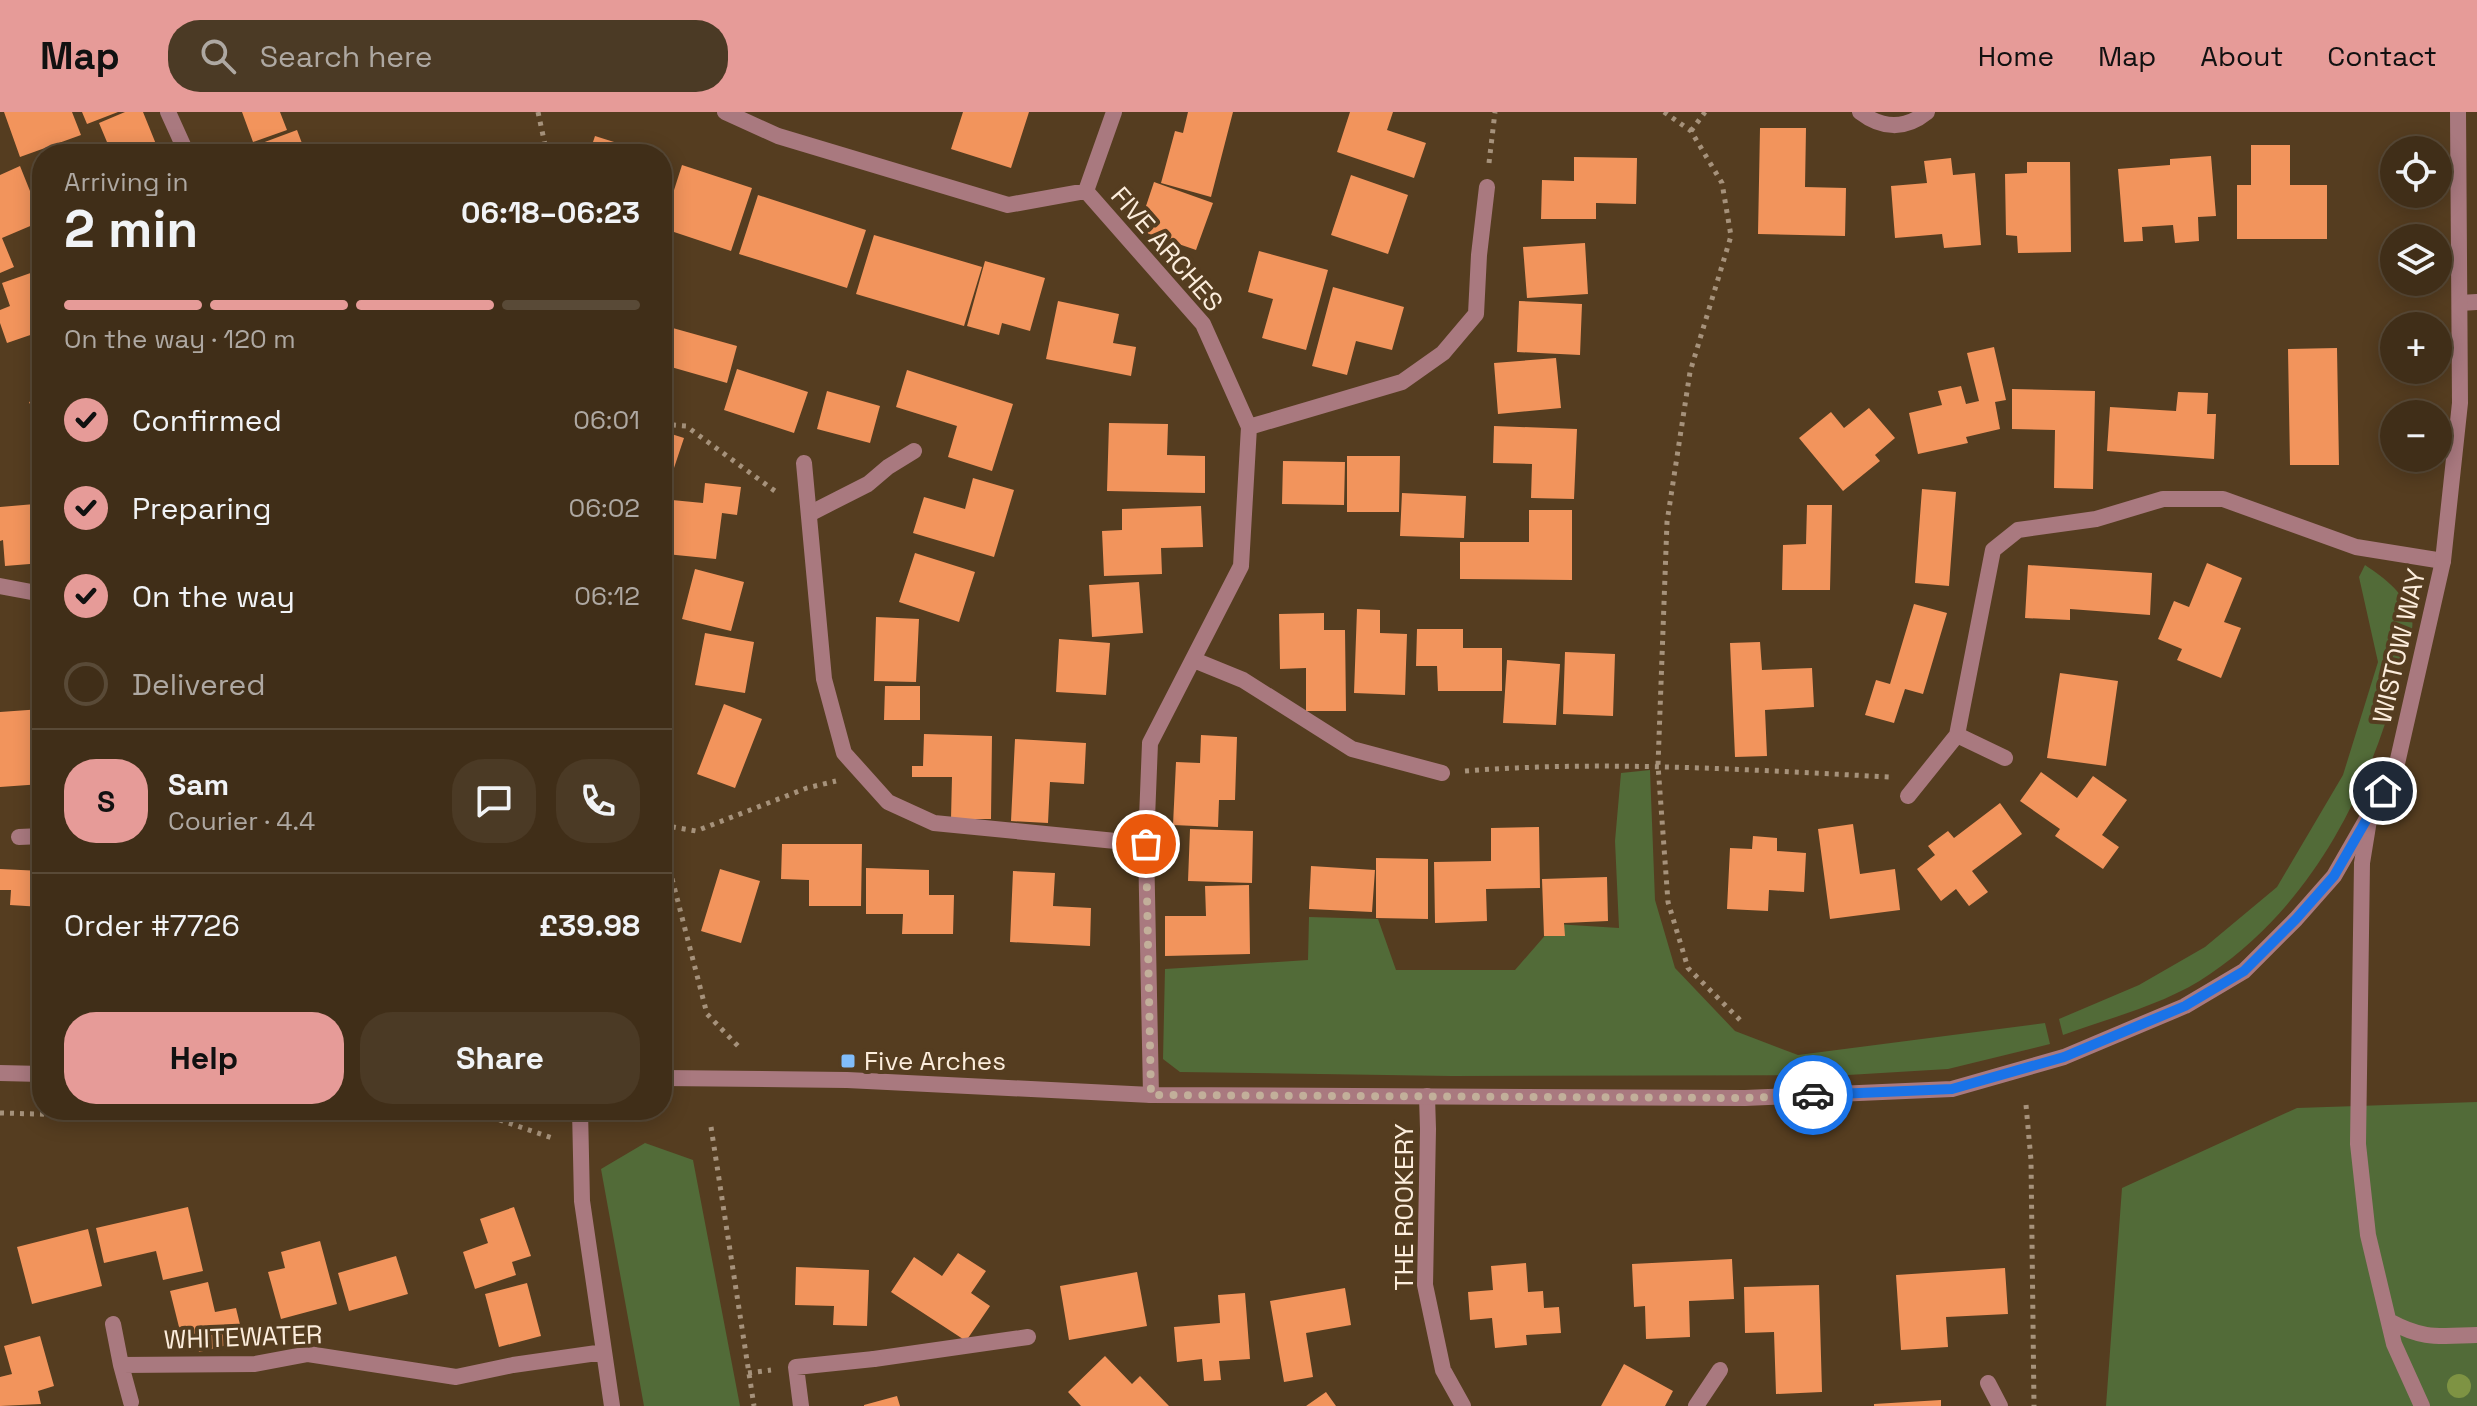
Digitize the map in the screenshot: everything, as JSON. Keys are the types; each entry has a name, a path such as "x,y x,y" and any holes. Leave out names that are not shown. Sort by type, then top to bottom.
{"street":[{"path":"168,112 182,144"},
{"name":"FIVE ARCHES","path":"725,112 778,136 1008,205 1086,191"},
{"name":"FIVE ARCHES","path":"1086,191 1114,112"},
{"path":"1860,112 1870,120 1894,126 1918,119 1927,112"},
{"name":"WISTOW WAY","path":"672,1078 847,1080 1151,1095 1745,1098 1936,1090 1952,1089 2064,1057 2185,1006 2244,971 2296,919 2334,876 2396,768 2443,561 2460,403 2468,303 2458,112"},
{"path":"1249,427 1402,382 1443,353 1476,314 1487,187"},
{"name":"FIVE ARCHES","path":"1086,191 1203,324 1249,427 1241,566 1150,743 1146,844 1151,1095"},
{"path":"809,514 868,484 914,451"},
{"path":"804,463 824,679 844,753 888,802 934,823 1146,844"},
{"path":"1908,796 1957,735 1993,550 2018,530 2096,519 2163,499 2223,499 2356,547 2443,561"},
{"path":"0,586 32,592"},
{"path":"1194,660 1243,680 1352,749 1442,773"},
{"path":"1957,735 2005,758"},
{"path":"2370,814 2362,863 2358,1144 2368,1235 2394,1344 2422,1406"},
{"path":"19,837 32,836"},
{"path":"0,1073 32,1074"},
{"name":"THE ROOKERY","path":"1427,1096 1425,1285 1443,1370 1463,1406"},
{"path":"580,1120 582,1201 612,1406"},
{"path":"2389,1321 2411,1333 2428,1336 2477,1335"},
{"path":"113,1324 131,1402"},
{"path":"801,1406 796,1367 1028,1337"},
{"name":"WHITEWATER","path":"121,1365 255,1364 308,1354 456,1377 604,1352"},
{"path":"1696,1406 1720,1370"},
{"path":"1988,1383 2000,1406"}],"path":[{"path":"538,112 545,144"},
{"path":"1487,187 1495,112"},
{"path":"1664,112 1691,131 1722,183 1731,236 1690,372 1667,522 1658,765 1668,902 1688,968 1743,1023"},
{"path":"1691,131 1705,112"},
{"path":"672,425 686,426 809,514"},
{"path":"1442,773 1508,767 1658,765 1924,776"},
{"path":"672,827 696,831 807,788 863,774"},
{"path":"672,879 707,1014 738,1046"},
{"path":"2026,1105 2031,1160 2034,1406"},
{"path":"0,1113 32,1114"},
{"path":"500,1120 560,1141"},
{"path":"711,1127 754,1406"}],"green space":[{"path":"2365,565 2400,594 2412,619 2412,631 2370,764 2331,844 2278,915 2246,946 2210,974 2158,1002 2063,1035 2059,1019 2139,985 2205,947 2277,887 2343,775 2378,662 2359,577"},
{"path":"1650,770 1655,900 1675,968 1735,1031 1798,1055 2045,1023 2050,1044 1948,1069 1848,1075 1452,1076 1180,1072 1163,1059 1165,969 1308,960 1309,917 1378,919 1396,970 1515,970 1555,924 1619,928 1615,841 1621,773"},
{"path":"2477,1102 2477,1406 2106,1406 2122,1188 2297,1108"},
{"path":"645,1143 693,1160 740,1406 644,1406 601,1169"}],"building":[{"path":"4,112 72,112 81,135 56,144 32,144 32,153 20,157"},
{"path":"82,112 118,112 87,124"},
{"path":"125,112 143,112 156,144 108,144 99,123"},
{"path":"242,112 280,112 287,130 253,142"},
{"path":"963,112 1029,112 1011,168 951,149"},
{"path":"1188,112 1233,112 1211,197 1161,183 1175,131 1183,133"},
{"path":"1350,112 1393,112 1387,130 1426,143 1414,178 1337,152"},
{"path":"1760,128 1806,128 1805,187 1846,188 1845,236 1758,234"},
{"path":"297,130 302,144 259,144"},
{"path":"595,136 620,144 592,144"},
{"path":"2251,145 2290,145 2290,185 2327,185 2327,239 2237,239 2237,185 2251,185"},
{"path":"2211,156 2216,216 2198,217 2199,241 2175,243 2173,225 2142,227 2143,241 2124,242 2118,169 2170,165 2170,159"},
{"path":"1574,157 1637,158 1636,204 1596,203 1596,219 1541,219 1542,180 1574,181"},
{"path":"1951,158 1953,175 1975,173 1981,245 1944,248 1942,234 1895,238 1891,186 1927,183 1924,161"},
{"path":"2027,162 2070,162 2071,252 2018,253 2017,236 2006,235 2005,174 2027,173"},
{"path":"682,165 752,188 731,251 672,231 672,196"},
{"path":"20,166 32,196 32,225 2,238 14,267 0,273 0,175"},
{"path":"1351,175 1408,195 1388,254 1331,235"},
{"path":"1154,182 1213,203 1196,250 1138,230"},
{"path":"758,195 866,230 847,288 739,254"},
{"path":"874,235 982,267 964,326 856,294"},
{"path":"1585,243 1588,294 1527,298 1523,247"},
{"path":"1259,251 1328,270 1306,350 1262,338 1273,299 1248,292"},
{"path":"985,261 1045,278 1030,331 1002,323 999,335 967,326"},
{"path":"32,272 32,334 7,343 0,323 0,310 10,306 2,283"},
{"path":"1333,287 1404,307 1392,350 1356,341 1347,375 1312,366"},
{"path":"1058,301 1119,314 1113,343 1136,347 1131,376 1046,359"},
{"path":"1519,301 1582,304 1580,355 1517,352"},
{"path":"672,328 737,346 727,383 672,367"},
{"path":"1994,347 2006,400 1995,402 2000,429 1966,437 1968,443 1918,454 1909,413 1942,405 1938,391 1961,386 1966,404 1979,401 1967,353"},
{"path":"2337,348 2339,465 2290,465 2288,349"},
{"path":"1556,358 1561,408 1498,414 1494,363"},
{"path":"737,369 808,392 794,433 724,410"},
{"path":"907,370 1013,404 992,471 948,457 957,426 896,407"},
{"path":"2012,389 2095,391 2093,489 2054,488 2055,430 2012,429"},
{"path":"827,391 880,406 870,443 817,429"},
{"path":"2178,392 2208,393 2207,414 2216,414 2214,459 2107,451 2110,407 2176,411"},
{"path":"1869,408 1895,438 1875,455 1880,461 1843,491 1799,438 1831,412 1844,428"},
{"path":"1109,423 1168,424 1167,455 1205,456 1205,493 1107,491"},
{"path":"1494,426 1577,429 1574,499 1531,498 1532,464 1493,463"},
{"path":"672,434 684,438 672,474"},
{"path":"1347,456 1400,456 1399,512 1347,512"},
{"path":"1283,461 1345,462 1344,505 1282,504"},
{"path":"973,478 1014,490 994,557 913,533 924,497 965,509"},
{"path":"705,483 741,487 737,515 722,513 716,559 672,555 672,500 703,503"},
{"path":"1922,489 1956,492 1949,586 1915,583"},
{"path":"1402,493 1466,496 1464,538 1400,536"},
{"path":"32,504 32,564 5,566 3,540 0,541 0,507"},
{"path":"1807,505 1832,505 1830,590 1782,590 1783,545 1806,544"},
{"path":"1201,506 1203,547 1161,548 1162,574 1104,576 1102,531 1122,530 1122,509"},
{"path":"1529,510 1572,510 1572,580 1460,579 1460,542 1529,542"},
{"path":"915,553 975,572 959,622 899,602"},
{"path":"2207,563 2242,578 2224,622 2241,628 2221,678 2177,660 2182,649 2158,639 2174,601 2189,607"},
{"path":"2028,565 2152,573 2150,615 2070,609 2070,620 2025,618"},
{"path":"695,569 744,582 731,631 682,619"},
{"path":"1139,582 1143,633 1092,637 1089,585"},
{"path":"1914,604 1947,613 1923,694 1905,689 1894,723 1865,715 1876,680 1890,684"},
{"path":"1357,609 1380,610 1380,633 1407,634 1405,695 1354,693"},
{"path":"1324,613 1324,630 1345,630 1346,711 1306,711 1306,668 1280,669 1279,614"},
{"path":"876,617 919,619 916,682 874,681"},
{"path":"1417,629 1463,629 1463,648 1502,648 1502,691 1438,691 1437,666 1416,666"},
{"path":"705,633 754,642 745,693 695,685"},
{"path":"1059,639 1110,643 1106,695 1056,692"},
{"path":"1760,642 1762,670 1812,668 1814,707 1765,710 1767,756 1735,757 1730,643"},
{"path":"1565,652 1615,654 1613,716 1563,714"},
{"path":"1507,660 1560,664 1556,725 1503,723"},
{"path":"2060,673 2118,681 2106,766 2047,758"},
{"path":"885,686 920,686 920,720 884,720"},
{"path":"724,704 762,719 735,788 697,774"},
{"path":"32,710 32,785 0,787 0,712"},
{"path":"924,734 992,736 991,819 951,819 952,777 912,777 912,766 923,766"},
{"path":"1201,735 1237,737 1235,800 1219,800 1218,827 1173,825 1176,762 1200,763"},
{"path":"1015,739 1086,743 1084,784 1050,782 1048,823 1011,821"},
{"path":"2041,772 2077,798 2093,776 2127,800 2102,835 2119,847 2103,869 2055,836 2060,829 2020,801"},
{"path":"2000,803 2022,834 1972,871 1988,892 1969,906 1956,889 1941,901 1917,869 1935,855 1928,846 1948,831 1954,838"},
{"path":"1853,824 1860,874 1895,869 1900,910 1830,919 1818,829"},
{"path":"1539,827 1540,888 1486,889 1487,921 1435,923 1434,862 1491,861 1491,828"},
{"path":"1190,829 1253,831 1252,883 1188,881"},
{"path":"1753,836 1777,838 1777,851 1806,853 1804,892 1769,890 1768,911 1727,909 1730,848 1752,849"},
{"path":"782,844 862,844 861,906 809,906 809,880 781,879"},
{"path":"1376,858 1428,859 1428,919 1376,918"},
{"path":"1311,866 1375,870 1372,912 1309,909"},
{"path":"866,868 929,870 929,895 954,895 953,934 902,934 903,914 866,914"},
{"path":"0,869 32,871 32,906 10,905 11,890 0,890"},
{"path":"720,869 760,881 741,943 701,931"},
{"path":"1013,871 1055,873 1053,906 1091,908 1090,946 1010,942"},
{"path":"1607,877 1608,921 1564,923 1565,936 1544,936 1542,879"},
{"path":"1249,885 1250,954 1165,956 1165,916 1206,916 1205,886"},
{"path":"188,1207 203,1271 163,1280 156,1251 104,1263 96,1228"},
{"path":"514,1207 531,1256 512,1262 516,1275 475,1289 463,1252 488,1243 480,1219"},
{"path":"88,1229 102,1286 32,1304 17,1247"},
{"path":"320,1241 337,1304 281,1319 268,1272 285,1268 281,1252"},
{"path":"958,1253 986,1271 971,1293 990,1306 966,1341 891,1292 914,1257 942,1276"},
{"path":"396,1256 408,1294 349,1311 338,1273"},
{"path":"1732,1259 1734,1299 1689,1301 1690,1337 1646,1339 1645,1306 1634,1307 1632,1264"},
{"path":"1526,1263 1528,1292 1543,1291 1544,1308 1559,1307 1561,1333 1526,1335 1527,1345 1495,1348 1492,1318 1470,1320 1468,1292 1493,1290 1491,1266"},
{"path":"796,1267 869,1270 867,1326 833,1325 834,1306 795,1305"},
{"path":"2005,1268 2008,1314 1946,1317 1948,1347 1901,1350 1896,1275"},
{"path":"1137,1272 1147,1326 1069,1340 1060,1286"},
{"path":"208,1282 215,1312 236,1308 244,1341 199,1352 196,1336 182,1339 170,1291"},
{"path":"527,1283 541,1336 499,1347 485,1294"},
{"path":"1819,1285 1822,1392 1776,1394 1774,1332 1745,1333 1744,1287"},
{"path":"1345,1288 1351,1325 1306,1333 1313,1377 1284,1382 1270,1301"},
{"path":"1245,1293 1250,1359 1219,1361 1221,1380 1204,1381 1202,1359 1177,1362 1174,1327 1220,1323 1218,1295"},
{"path":"40,1336 54,1386 38,1391 41,1404 0,1406 0,1377 12,1374 4,1346"},
{"path":"1105,1356 1132,1384 1140,1376 1169,1406 1081,1406 1068,1392"},
{"path":"1624,1364 1673,1391 1665,1406 1601,1406"},
{"path":"1326,1392 1336,1406 1306,1406"},
{"path":"897,1396 900,1406 864,1406 864,1405"},
{"path":"1941,1400 1941,1406 1874,1406 1874,1404"}],"way so far":[{"path":"1146,844 1151,1095 1745,1098 1813,1095"}],"place":[{"name":"Five Arches","path":"848,1061"}],"route":[{"path":"1813,1095 1952,1089 2064,1057 2185,1006 2244,971 2296,919 2334,876 2383,791"}]}
